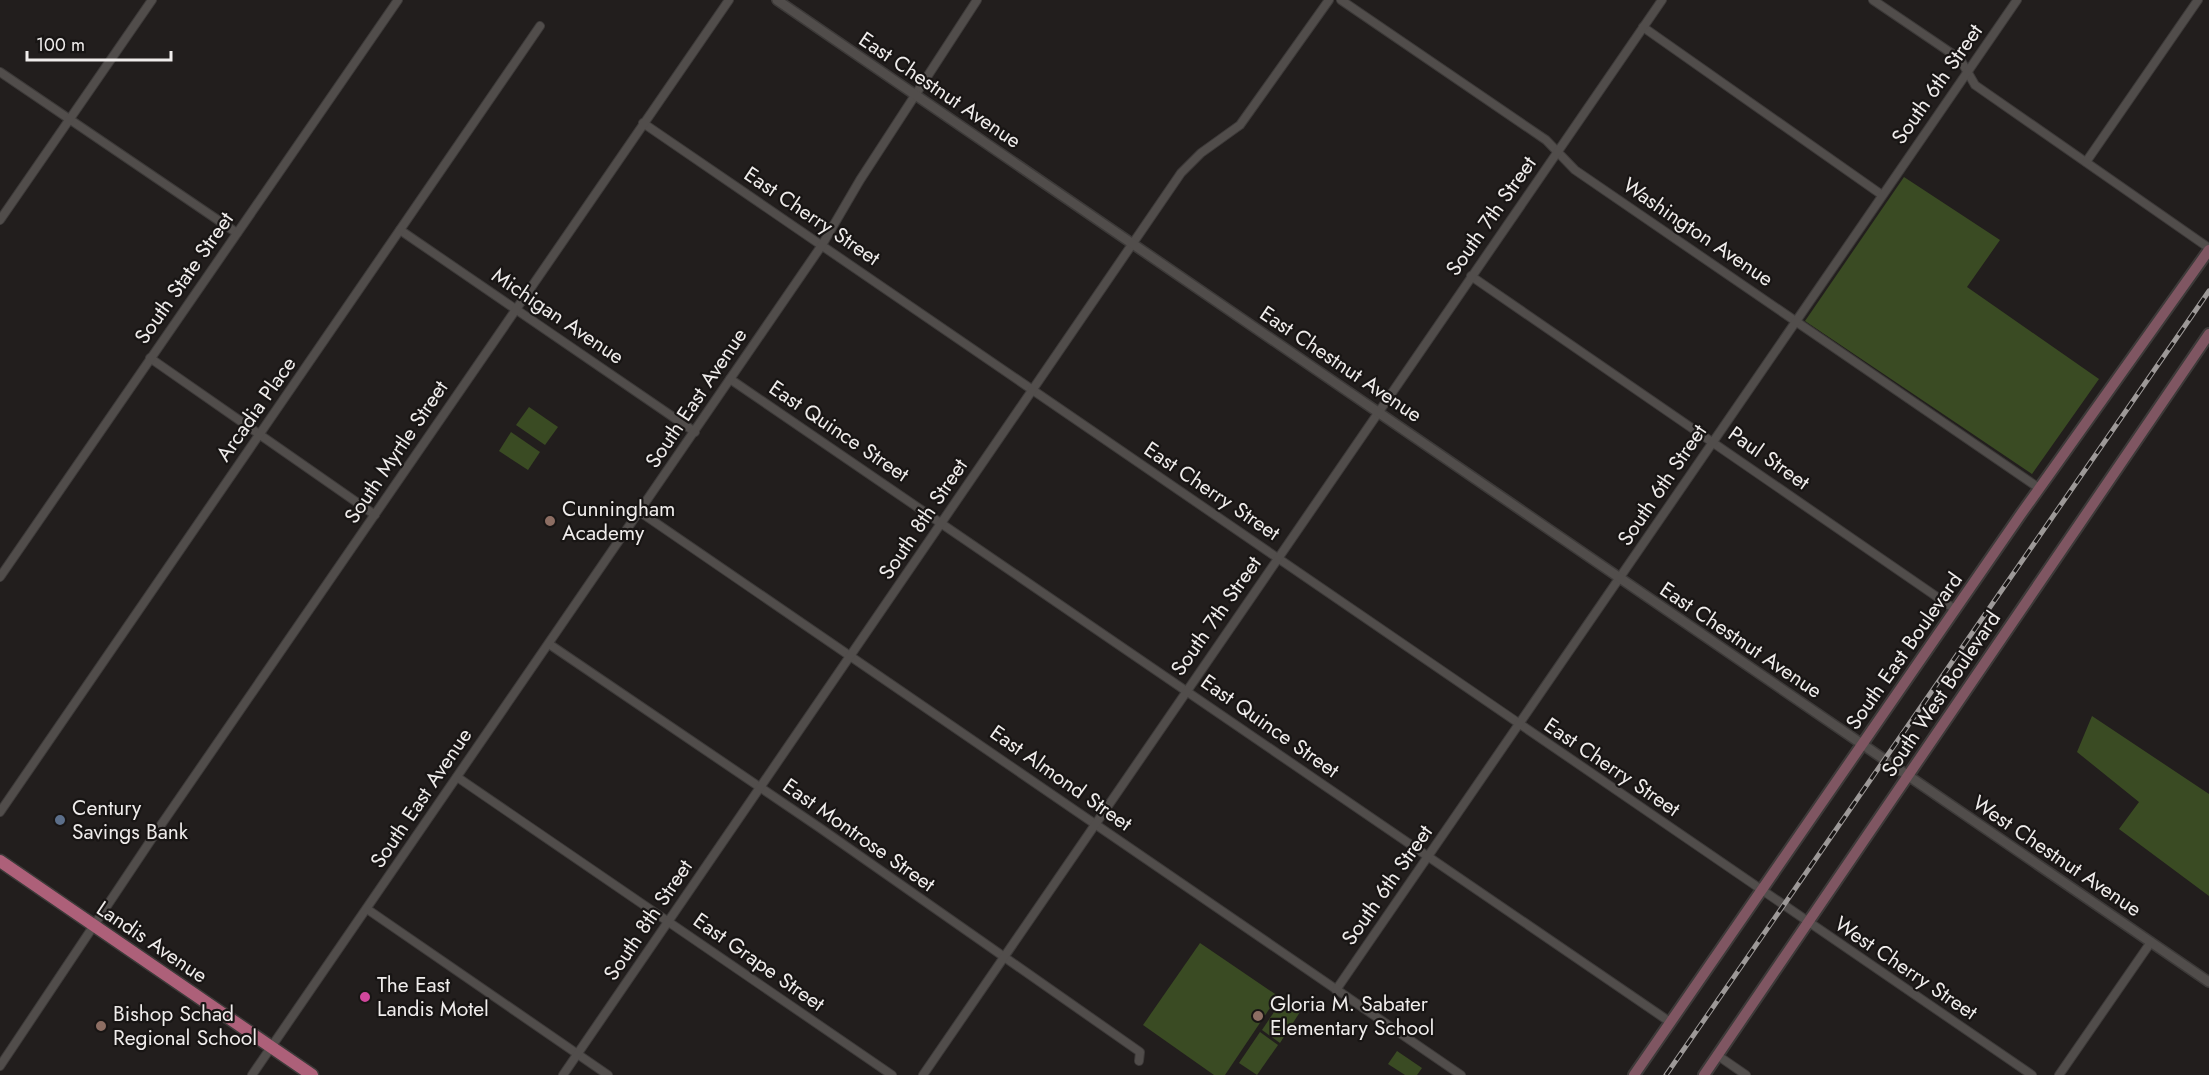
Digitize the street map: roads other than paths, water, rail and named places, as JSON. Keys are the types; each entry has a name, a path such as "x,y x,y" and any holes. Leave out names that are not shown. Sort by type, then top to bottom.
{"main road":[{"name":"South East Boulevard","path":"1634,1075 1760,890 2209,249"},
{"name":"South West Boulevard","path":"1704,1075 2209,334"},
{"name":"Landis Avenue","path":"0,861 312,1075"}],"street":[{"path":"0,220 152,0"},
{"name":"South State Street","path":"0,577 398,0"},
{"name":"South Myrtle Street","path":"0,1066 94,925 729,0"},
{"name":"East Chestnut Avenue","path":"777,0 1884,760"},
{"name":"South East Avenue","path":"252,1075 822,245 977,0"},
{"name":"South 8th Street","path":"564,1075 1134,244 1180,173 1201,153 1232,132 1247,116 1329,0"},
{"name":"Washington Avenue","path":"1341,0 1546,140 1556,153 1575,170 2040,488"},
{"name":"South 7th Street","path":"923,1075 1662,0"},
{"path":"1874,0 1960,60 1975,86 2209,249"},
{"name":"South 6th Street","path":"1336,990 1621,579 2017,0"},
{"path":"2086,162 2198,0"},
{"name":"Arcadia Place","path":"0,812 540,26"},
{"path":"1643,27 1882,195"},
{"path":"0,72 237,233"},
{"name":"East Cherry Street","path":"644,123 1760,890"},
{"name":"Michigan Avenue","path":"400,230 695,432"},
{"name":"Paul Street","path":"1471,276 1956,610"},
{"path":"150,358 375,515"},
{"name":"East Quince Street","path":"730,379 1670,1022"},
{"name":"East Almond Street","path":"640,512 1461,1075"},
{"name":"East Montrose Street","path":"549,644 1140,1052 1139,1061"},
{"name":"West Chestnut Avenue","path":"1884,760 2209,982"},
{"name":"East Grape Street","path":"457,777 892,1075"},
{"name":"West Cherry Street","path":"1760,890 2032,1075"},
{"path":"367,909 608,1075"},
{"path":"2059,1075 2151,942"},
{"path":"1717,1055 1746,1075"}],"railway":[{"path":"1666,1075 2209,291"}],"place":[{"name":"Cunningham Academy","path":"550,521"},
{"name":"Century Savings Bank","path":"60,820"},
{"name":"The East Landis Motel","path":"365,997"},
{"name":"Gloria M. Sabater Elementary School","path":"1258,1016"},
{"name":"Bishop Schad Regional School","path":"101,1026"}]}
